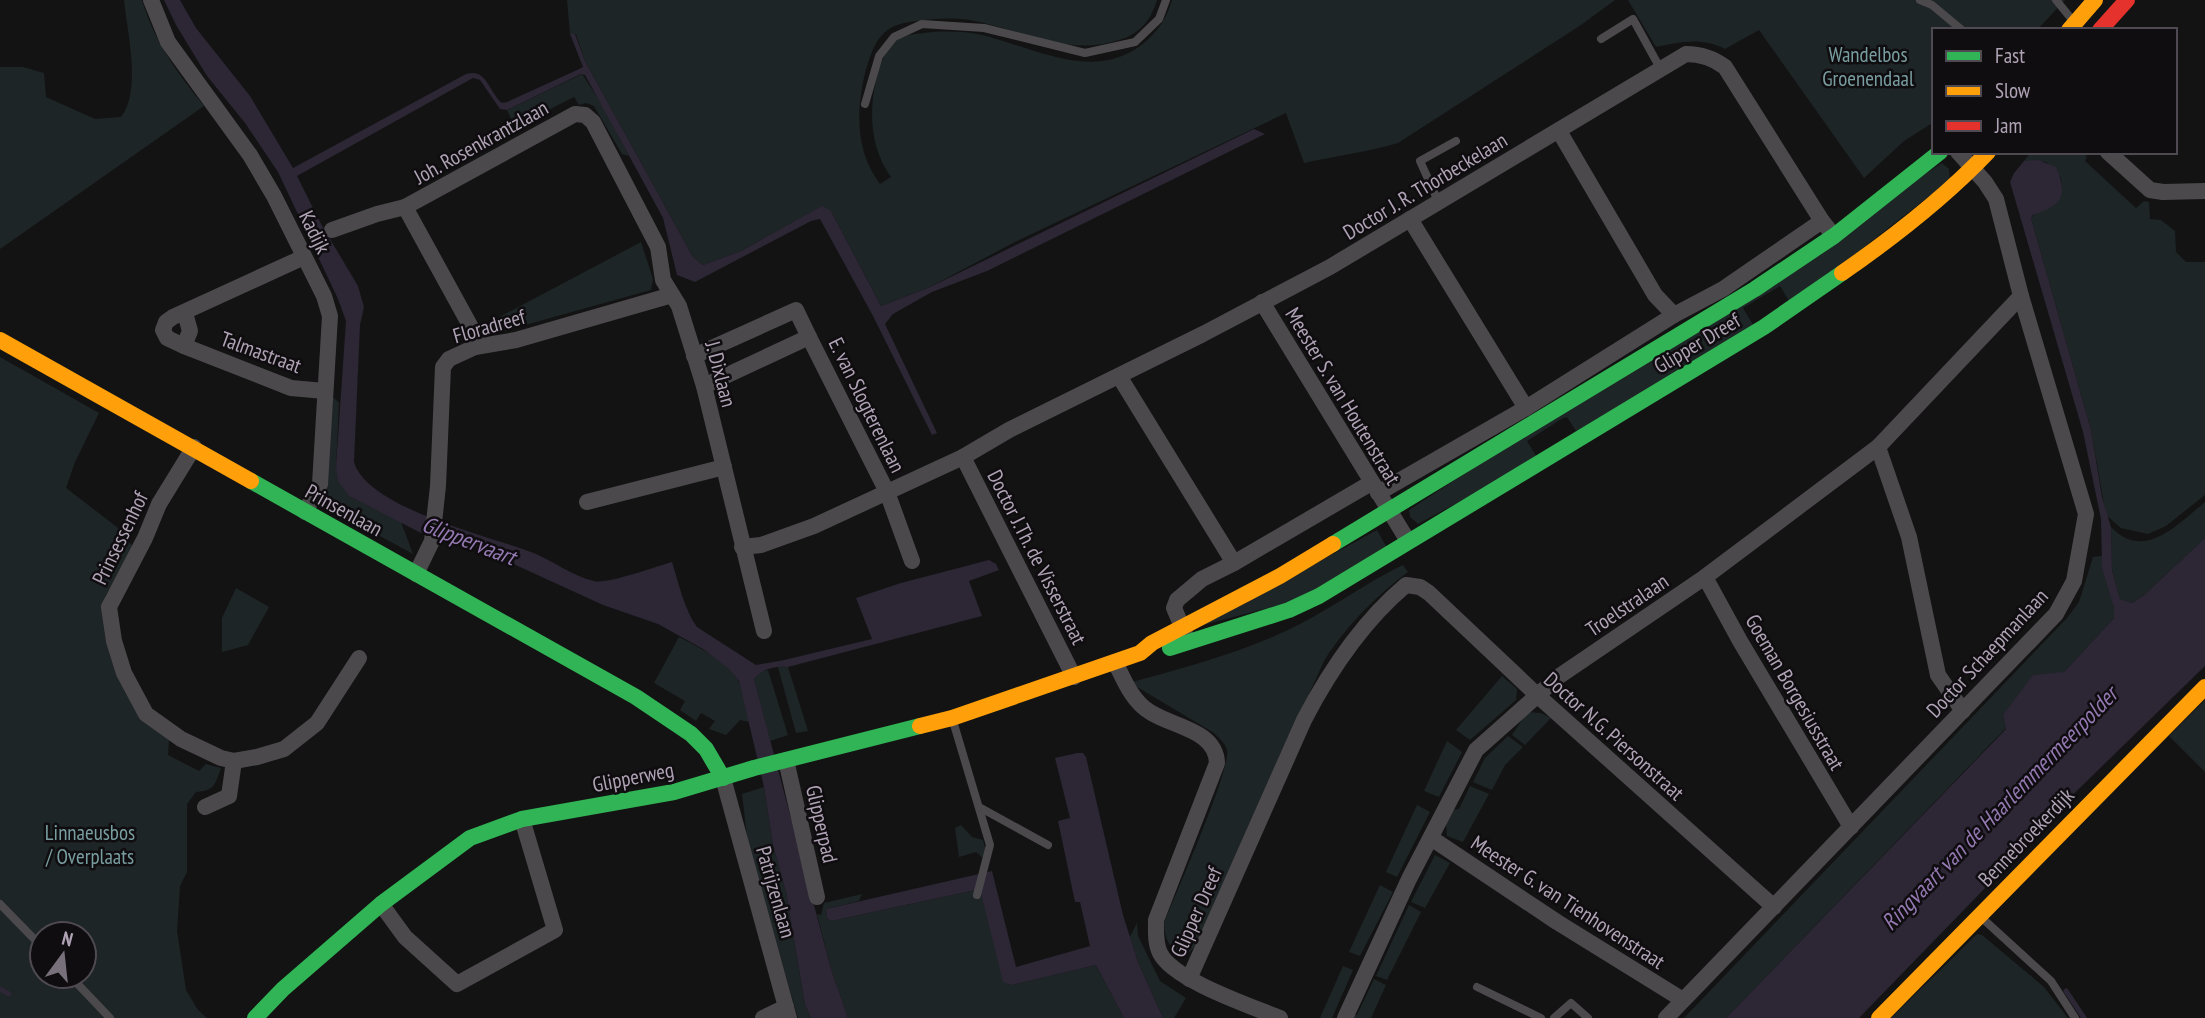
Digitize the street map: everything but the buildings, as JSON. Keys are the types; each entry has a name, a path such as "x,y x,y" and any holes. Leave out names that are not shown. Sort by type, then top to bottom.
{"street":[{"name":"Kadijk","path":"151,0 168,42 250,155 324,296 330,316 320,484 305,512"},
{"path":"2071,26 2095,0"},
{"path":"2102,28 2127,0"},
{"name":"Doctor J. R. Thorbeckelaan","path":"963,457 1009,430 1330,267 1686,54 1714,59 1725,66 1834,236"},
{"name":"Joh. Rosenkrantzlaan","path":"332,230 405,207 575,114 585,116 593,122 658,247 663,280 672,295"},
{"path":"1559,131 1655,295 1674,315"},
{"name":"Glipper Dreef","path":"1186,635 1755,289 1834,236 1937,154"},
{"name":"Doctor Schaepmanlaan","path":"1666,1018 2056,614 2074,581 2086,514 2021,296 1996,199 1960,154"},
{"name":"Glipper Dreef","path":"1074,677 1140,653 1152,643 1289,610 1319,596 1764,327 1871,252 1972,169 1986,154"},
{"path":"2110,154 2150,190 2205,191"},
{"name":"Joh. Rosenkrantzlaan","path":"405,207 472,329 475,347"},
{"path":"1410,219 1526,408"},
{"name":"Glipper Dreef","path":"1186,635 1174,608 1177,600 1202,579 1526,408 1674,315 1723,289 1822,220"},
{"name":"Talmastraat","path":"304,257 173,317 163,330 167,338 184,346 291,388 325,391"},
{"name":"Floradreef","path":"416,574 432,541 443,367 449,359 475,347 516,340 672,295"},
{"name":"J. Dixlaan","path":"672,295 680,306 704,386 764,631"},
{"name":"Troelstralaan","path":"1345,1018 1409,879 1476,750 1558,677 1705,578 1878,447 2021,296"},
{"name":"Meester S. van Houtenstraat","path":"1262,302 1389,511"},
{"name":"E. van Slogterenlaan","path":"694,356 796,310 887,492 912,561"},
{"name":"Talmastraat","path":"184,346 190,331 185,313"},
{"name":"E. van Slogterenlaan","path":"704,386 809,337"},
{"name":"Prinsenlaan","path":"0,340 665,715 706,748 723,778"},
{"path":"1119,376 1234,563"},
{"name":"Prinsessenhof","path":"194,447 159,504 145,538 109,607 114,641 124,673 146,714 181,739 221,758 234,761"},
{"path":"1878,447 1909,537 1938,675 1963,711"},
{"name":"E. van Slogterenlaan","path":"742,547 761,545 814,526 963,457"},
{"name":"Doctor J.Th. de Visserstraat","path":"963,457 1074,677"},
{"path":"587,502 724,467"},
{"path":"1389,511 1408,541"},
{"name":"Goeman Borgesiusstraat","path":"1705,578 1851,827"},
{"name":"Glipper Dreef","path":"1115,662 1129,691 1149,712 1202,736 1217,753 1217,763 1156,920 1156,938 1161,954 1171,967 1189,979 1304,720 1324,681 1341,655 1391,597 1406,585 1420,587 1429,593"},
{"name":"Doctor N.G. Piersonstraat","path":"1429,593 1537,695 1774,907"},
{"path":"205,807 229,796 234,761 284,748 317,723 359,658"},
{"name":"Glipperweg","path":"255,1018 283,989 381,904 470,838 523,819 674,792 754,768 952,718 1074,677"},
{"name":"Bennebroekerdijk","path":"1880,1018 2205,688"},
{"name":"Glipperpad","path":"786,760 817,897"},
{"name":"Patrijzenlaan","path":"723,778 788,1012"},
{"path":"381,904 405,937 457,984 555,930 523,819"},
{"name":"Meester G. van Tienhovenstraat","path":"1431,838 1557,922 1683,1000"},
{"path":"1189,979 1280,1018"},
{"path":"763,1018 788,1012"}],"lane":[{"path":"865,104 879,56 894,37 922,24 984,28 1085,53 1135,42 1159,19 1166,0"},
{"path":"1920,0 1932,5 1960,28"},
{"path":"2056,0 2071,26"},
{"path":"1601,39 1633,19 1660,68"},
{"path":"1439,203 1420,161 1456,141"},
{"path":"952,718 990,845 977,895"},
{"path":"979,807 1048,845"},
{"path":"0,904 28,933"},
{"path":"1979,916 2051,981 2075,1018"},
{"path":"1477,987 1541,1018"},
{"path":"84,990 110,1018"},
{"path":"1554,1018 1571,1003 1588,1018"}],"green space":[{"path":"124,0 142,0 153,30 167,56 204,106 0,249 0,67 23,67 44,73 46,97 95,119 121,117 131,92 132,77"},
{"path":"567,0 1157,0 1148,20 1139,30 1119,40 1101,44 1066,44 980,22 957,19 912,21 890,28 875,45 869,60 859,113 863,150 880,184 891,177 876,147 872,114 874,91 886,52 894,42 908,35 970,33 1061,58 1083,62 1104,61 1124,55 1144,43 1161,24 1172,0 1615,0 1581,25 1398,143 1304,163 1286,113 1015,242 928,288 881,306 831,211 792,223 741,251 703,265 693,257 585,61 576,34 570,34"},
{"name":"Wandelbos Groenendaal","path":"1628,0 2065,0 2039,28 1932,28 1932,123 1904,141 1864,178 1759,30 1725,49 1699,42 1656,47"},
{"path":"582,74 603,106 629,156 622,154 594,106 586,103 579,105 574,97 515,127 507,110"},
{"path":"2029,154 2084,154 2087,157 2085,161 2136,208 2144,201 2149,202 2150,219 2161,220 2175,231 2176,252 2186,262 2205,262 2205,495 2166,526 2148,534 2121,528 2106,515 2091,430 2031,218 2062,188 2061,178 2046,162 2024,161"},
{"path":"1942,163 1949,169 1950,180 1791,304 1780,286 1743,308 1755,328 1578,434 1567,417 1563,418 1527,441 1538,459 1418,524 1410,517 1409,510"},
{"path":"641,242 653,279 651,290 493,334 488,323"},
{"name":"Linnaeusbos / Overplaats","path":"0,357 99,413 75,462 66,488 126,534 124,538 133,546 105,596 103,610 155,725 169,740 168,755 199,771 206,764 221,768 213,786 196,792 187,804 187,872 180,886 177,931 186,990 198,1010 207,1018 0,1018"},
{"path":"333,397 339,403 336,466 349,496 401,522 413,554 341,515 326,497"},
{"path":"2205,502 2205,538 2144,595 2132,603 2120,599 2112,570 2111,527 2123,537 2136,541 2148,540 2172,529"},
{"path":"1377,530 1387,548 1299,600 1203,625"},
{"path":"2102,556 2114,618 2064,672 2003,715 2006,728 1726,1018 1684,1018 2067,618 2079,602 2093,557"},
{"path":"1403,565 1408,572 1362,613 1341,636 1324,661 1195,947 1184,957 1169,943 1164,923 1212,806 1226,762 1227,750 1214,733 1132,682 1218,657 1280,634"},
{"path":"236,588 269,607 248,645 222,652 222,618"},
{"path":"679,637 712,655 733,673 740,684 750,722 740,720 726,735 709,729 715,721 701,713 696,721 680,710 685,701 654,683"},
{"path":"778,667 788,667 808,731 796,733"},
{"path":"768,670 788,735 770,741 754,679 760,672"},
{"path":"1502,676 1517,689 1516,700 1470,740 1456,730"},
{"path":"2205,700 2205,772 2169,736"},
{"path":"1527,712 1541,713 1551,718 1525,745 1512,735"},
{"path":"1508,736 1523,747 1505,765 1492,790 1473,782 1485,758"},
{"path":"1447,741 1462,752 1439,797 1424,791"},
{"path":"1470,786 1489,794 1463,842 1447,836 1446,823 1451,810 1459,809"},
{"path":"764,787 773,845 786,892 805,1005 811,1018 798,1018 748,845 742,794"},
{"path":"1417,805 1430,812 1397,877 1386,872"},
{"path":"961,825 972,837 983,840 989,863 976,852 959,857 955,828"},
{"path":"1435,855 1450,863 1425,908 1411,902"},
{"path":"1380,885 1393,892 1360,956 1349,952"},
{"path":"980,889 1012,985 1096,965 1124,1018 848,1018 831,969 817,914 821,915 824,903 862,894 859,901 826,909 827,918 831,921"},
{"path":"1409,905 1421,912 1387,980 1376,976"},
{"path":"1137,923 1138,936 1160,981 1186,998 1174,1018 1163,1018 1138,962 1130,937"},
{"path":"1977,934 1982,935 2044,987 2068,1018 1891,1018"},
{"path":"1343,966 1353,970 1332,1018 1320,1018"},
{"path":"1374,979 1386,985 1371,1018 1351,1018 1352,1014 1357,1015"}],"water":[{"name":"Glippervaart","path":"164,0 180,0 196,28 250,96 293,168 466,74 479,74 483,77 502,103 577,70 583,67 570,34 575,34 585,61 693,257 703,265 741,251 822,206 831,211 881,306 928,288 1254,129 1265,134 987,271 932,292 893,314 885,324 937,433 932,435 873,316 820,219 811,221 695,282 677,275 663,218 585,75 581,74 507,110 500,109 480,80 473,78 297,176 321,224 358,286 364,307 360,325 354,462 364,478 381,493 432,518 531,552 594,581 620,578 672,562 685,604 697,627 756,665 872,639 856,598 989,560 996,564 999,570 969,581 982,616 788,667 769,669 754,679 831,969 848,1018 811,1018 805,1005 786,892 773,845 764,787 739,681 729,669 703,649 658,624 603,605 474,546 421,533 349,496 338,481 336,466 346,321 278,172 245,123 207,76"},
{"name":"Ringvaart van de Haarlemmermeerpolder","path":"2038,160 2056,167 2062,186 2060,199 2031,218 2091,430 2102,497 2111,527 2112,570 2120,599 2132,603 2144,595 2205,538 2205,666 2051,816 1859,1018 1726,1018 2006,729 2003,715 2033,675 2064,672 2114,618 2114,608 2102,568 2101,519 2083,432 2010,182 2024,161"},
{"path":"1083,753 1086,757 1123,915 1138,962 1163,1018 1124,1018 1096,965 1012,985 1003,982 980,889 831,921 827,918 826,909 992,871 1016,967 1090,946 1080,902 1075,902 1058,821 1070,818 1055,758"}],"waterway":[{"path":"0,989 9,994"},
{"path":"2066,991 2084,1018"}],"traffic: fast":[{"path":"1333,544 1755,289 1834,236 1937,154"},
{"path":"1170,648 1289,610 1319,596 1764,327 1842,273"},
{"path":"251,481 636,697 691,734 706,749 723,778"},
{"path":"255,1018 283,989 381,904 470,838 522,819 674,792 754,768 920,726"}],"traffic: slow":[{"path":"2071,28 2095,0"},
{"path":"1842,273 1918,216 1986,154"},
{"path":"0,340 251,481"},
{"path":"920,726 952,718 1140,653 1152,643 1280,576 1333,544"},
{"path":"1879,1018 2205,687"}],"traffic: jam":[{"path":"2102,28 2127,0"}]}
